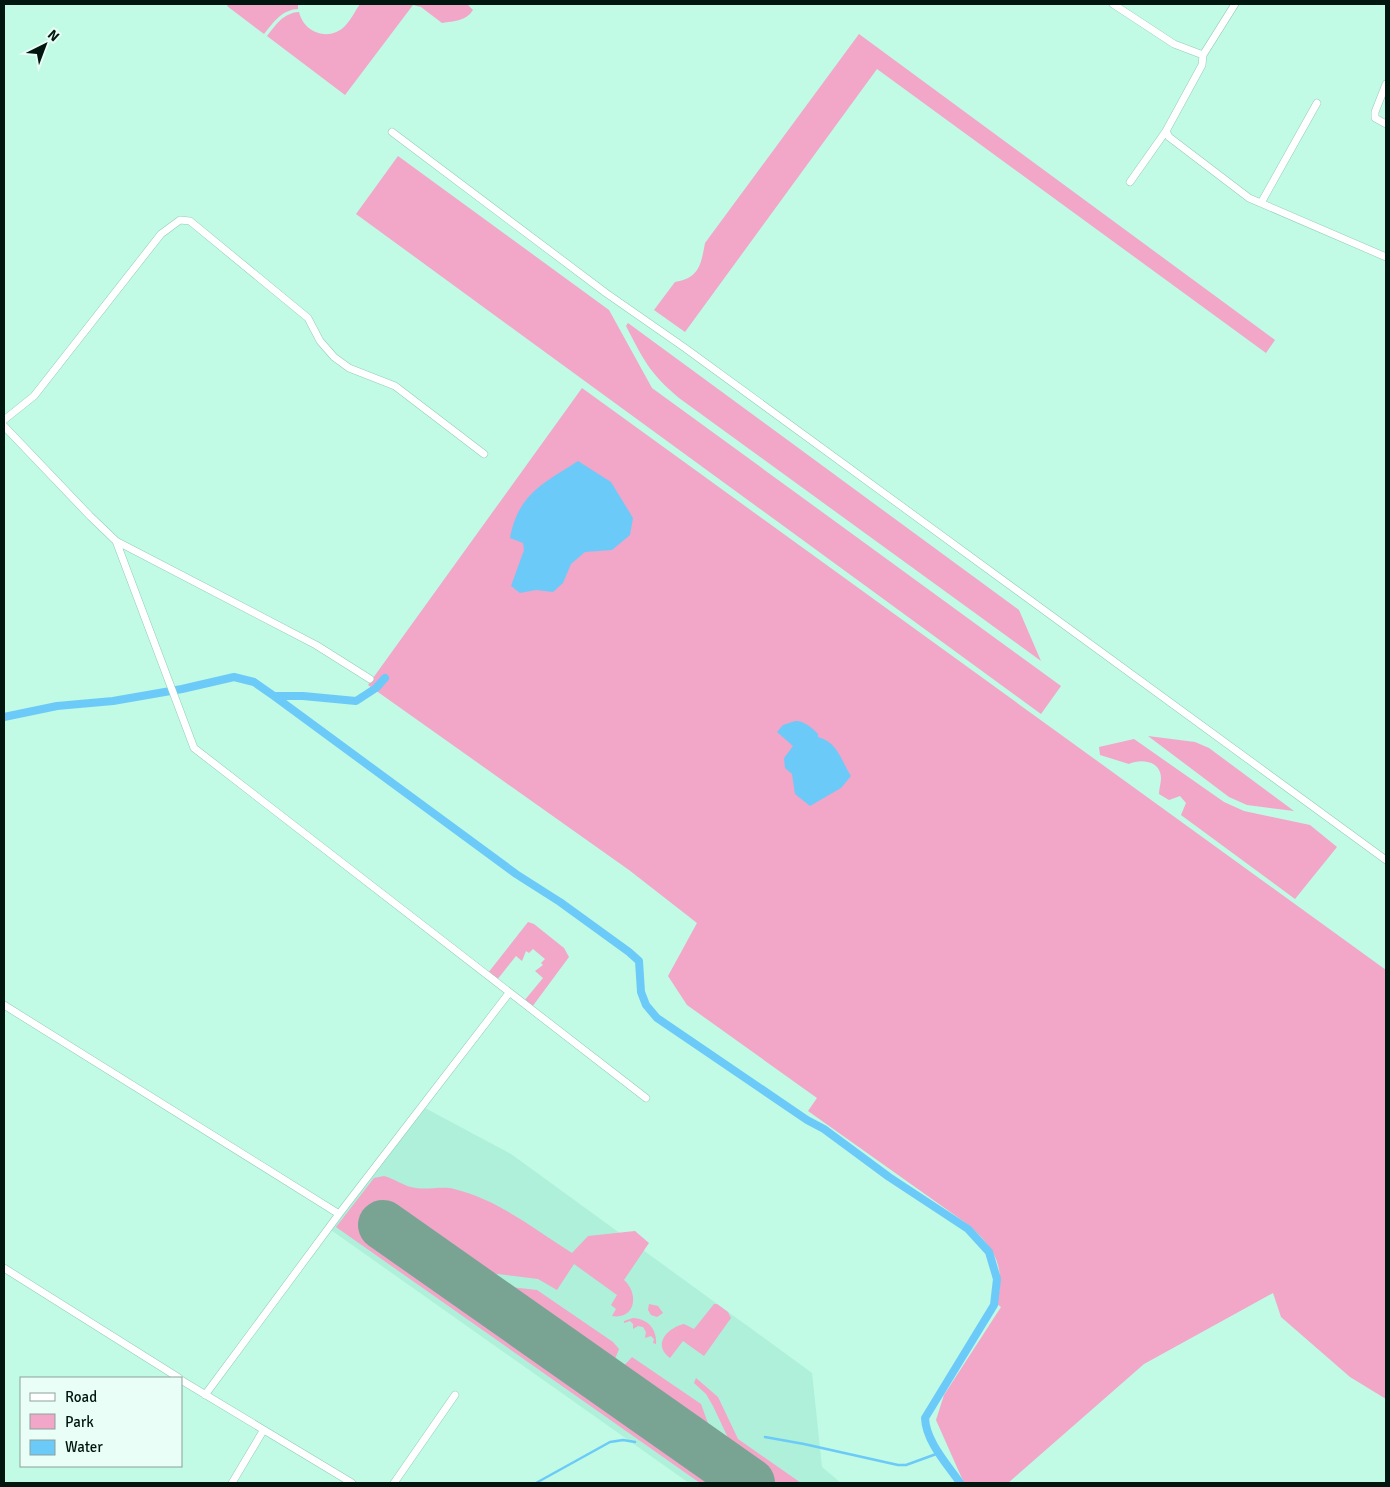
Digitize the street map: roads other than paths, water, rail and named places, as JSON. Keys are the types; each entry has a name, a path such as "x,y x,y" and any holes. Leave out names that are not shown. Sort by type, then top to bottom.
{"street":[{"path":"1113,4 1174,44 1203,55"},
{"path":"1130,182 1166,131 1202,65 1203,55 1235,4"},
{"path":"1386,84 1375,112 1375,118 1386,124"},
{"path":"1261,203 1317,103"},
{"path":"1166,131 1169,137 1241,192 1261,203 1386,257"},
{"path":"392,132 606,293 693,353 1386,860"},
{"path":"4,420 34,396 161,234 180,220 190,221 308,318 320,341 334,357 349,368 395,386 484,454"},
{"path":"4,426 116,541 316,645 370,679"},
{"path":"116,541 172,695 194,748 646,1098"},
{"path":"205,1395 339,1214 509,993"},
{"path":"4,1005 339,1214"},
{"path":"4,1268 177,1377"},
{"path":"182,1380 263,1431 352,1483"},
{"path":"394,1483 455,1395"},
{"path":"232,1483 263,1431"}],"water":[{"path":"578,461 611,482 633,518 630,535 612,550 585,552 571,564 563,583 553,592 536,590 520,593 511,586 524,550 523,543 510,538 519,510 534,491"},
{"path":"795,721 808,725 818,734 818,737 830,743 835,748 851,776 841,788 810,806 795,794 792,774 785,768 784,758 793,746 777,732 783,725"}],"waterway":[{"path":"4,717 57,706 113,701 182,689 234,677 254,682 274,696 303,696 356,701 376,688 385,678"},
{"path":"274,696 516,874 560,902 629,952 639,961 641,992 646,1005 657,1018 807,1120 824,1129 889,1177 968,1229 989,1252 997,1279 994,1305 925,1418 926,1427 933,1444 960,1483"},
{"path":"765,1437 898,1465 906,1465 939,1453"},
{"path":"536,1483 610,1442 623,1440 635,1442"}]}
